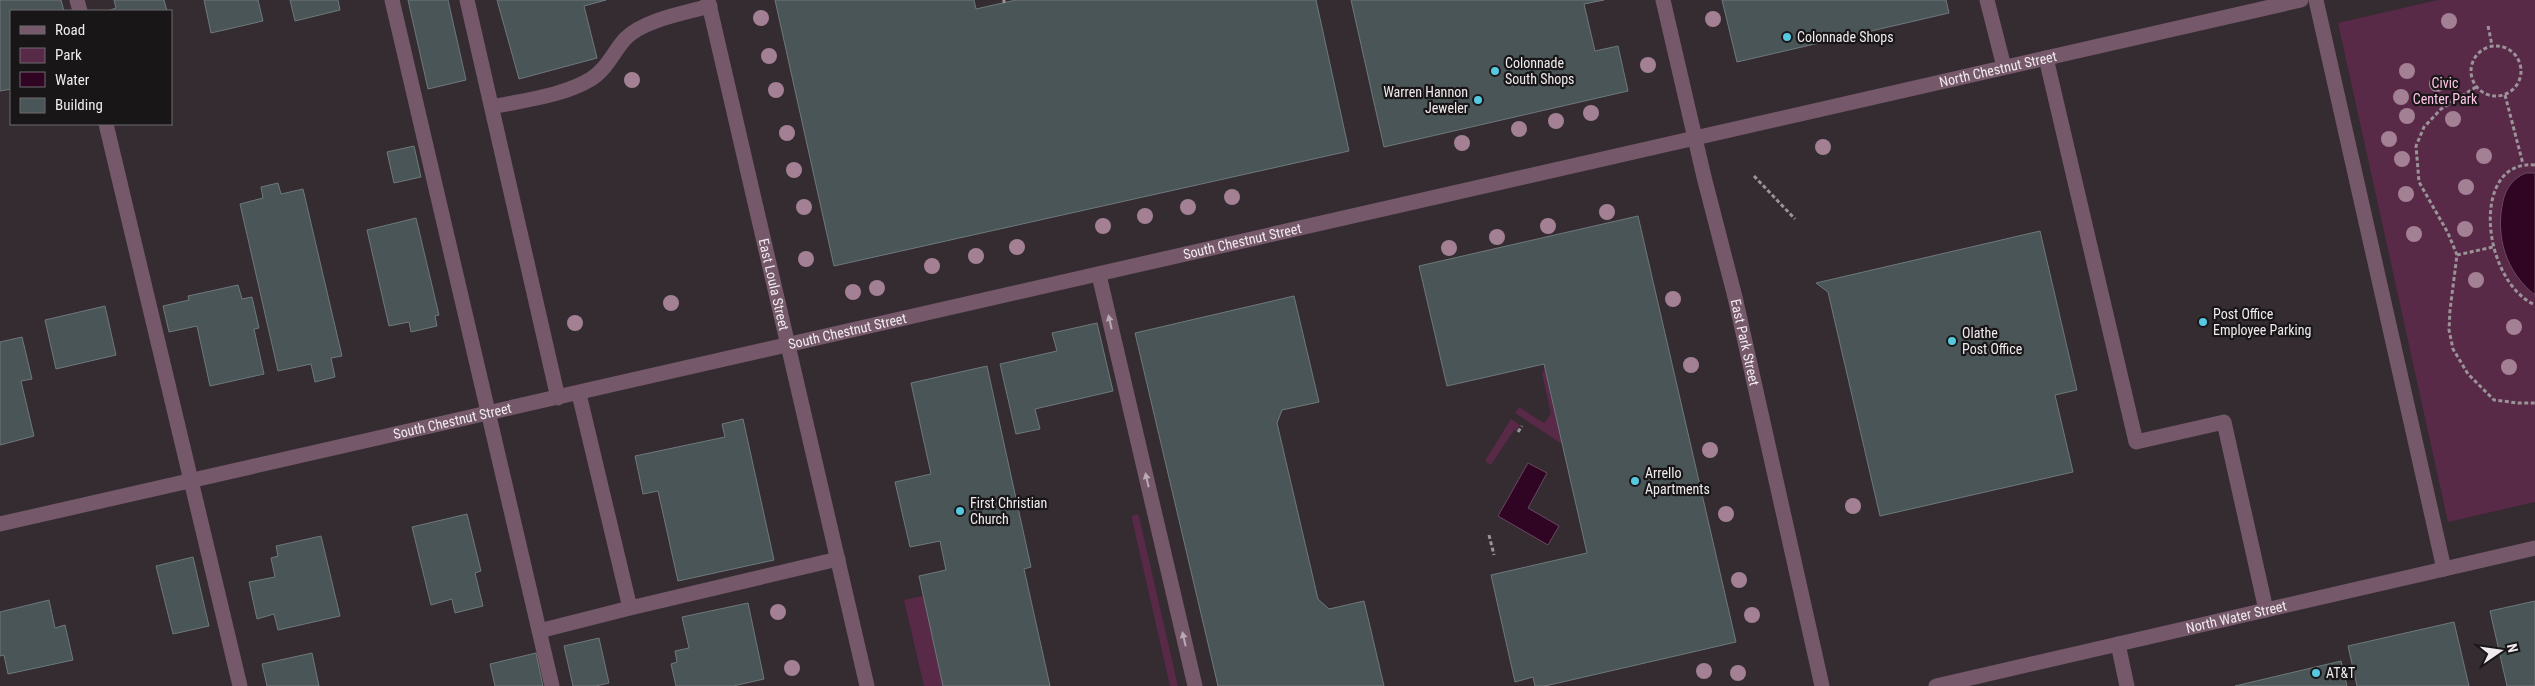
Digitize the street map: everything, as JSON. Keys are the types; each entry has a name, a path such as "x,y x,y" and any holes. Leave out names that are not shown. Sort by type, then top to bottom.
{"street":[{"path":"392,0 552,686"},
{"path":"467,0 558,398"},
{"name":"East Park Street","path":"1663,0 1737,306 1822,686"},
{"path":"1987,0 2004,67"},
{"name":"North Chestnut Street","path":"1695,137 2301,0"},
{"path":"2316,0 2444,569"},
{"path":"492,107 574,88 592,78 616,54 624,40 636,29 709,3"},
{"name":"East Loula Street","path":"709,3 867,686"},
{"path":"2046,58 2136,442 2224,422 2266,610"},
{"path":"106,125 190,483 202,521 240,686"},
{"name":"South Chestnut Street","path":"0,524 190,483 1695,137"},
{"path":"1099,274 1195,686"},
{"path":"579,394 630,608"},
{"name":"North Water Street","path":"1936,686 2535,548"},
{"path":"539,631 838,559"},
{"path":"2118,644 2127,686"}],"path":[{"path":"2488,26 2492,45"},
{"path":"2492,45 2500,45 2515,53 2522,68 2518,84 2505,95 2489,96 2476,87 2470,70 2476,54 2492,45"},
{"path":"2476,87 2441,109 2424,127 2416,146 2419,182 2448,232 2456,255 2450,310 2450,330 2453,349 2468,374 2494,400 2535,403"},
{"path":"2505,95 2524,164"},
{"path":"2535,165 2524,164 2505,176 2495,192 2490,215 2493,247 2497,261 2510,283 2526,301 2535,305"},
{"path":"1754,176 1794,219"},
{"path":"2456,255 2493,247"},
{"path":"1518,432 1522,426"},
{"path":"1489,535 1494,555"}],"green space":[{"name":"Civic Center Park","path":"2438,0 2535,0 2535,502 2448,522 2338,23"},
{"path":"1545,369 1562,444 1515,413 1519,407 1544,423 1551,414 1542,373"},
{"path":"1511,419 1520,425 1516,431 1514,430 1491,465 1485,461"},
{"path":"1138,514 1178,686 1170,686 1132,519 1132,516"},
{"path":"923,596 943,686 924,686 904,600"}],"water":[{"path":"2526,173 2535,173 2535,295 2525,286 2510,265 2505,253 2501,228 2501,214 2506,192 2514,181"},
{"path":"1528,463 1547,473 1528,508 1559,526 1548,545 1498,516"}],"building":[{"path":"0,0 61,0 64,10 10,10 10,89 0,91"},
{"path":"114,0 164,0 167,10 111,10 116,8"},
{"path":"204,0 258,0 263,21 211,33"},
{"path":"290,0 338,0 340,10 295,21"},
{"path":"408,0 448,0 466,80 428,89"},
{"path":"497,0 606,0 584,6 597,58 519,79"},
{"path":"775,0 974,0 976,9 1016,0 1316,0 1349,151 834,266"},
{"name":"Colonnade South Shops","path":"1351,0 1604,0 1584,4 1595,51 1618,46 1628,91 1384,147"},
{"name":"Colonnade Shops","path":"1722,0 1946,0 1949,13 1737,62"},
{"path":"414,146 421,177 394,183 387,152"},
{"path":"278,183 281,194 303,189 342,356 331,358 335,377 315,382 311,364 278,371 240,204 263,198 261,187"},
{"name":"Arrello Apartments","path":"1638,216 1736,642 1545,686 1535,686 1533,677 1515,682 1491,575 1587,553 1544,364 1447,386 1419,266"},
{"path":"416,218 439,315 435,316 437,326 411,332 409,322 389,326 367,230"},
{"name":"Olathe Post Office","path":"2040,231 2077,390 2055,395 2073,472 1880,516 1828,292 1816,283"},
{"path":"238,285 242,299 252,297 259,328 254,329 264,374 210,386 197,326 169,332 163,306 189,300 188,296"},
{"path":"1294,296 1319,402 1282,410 1277,423 1318,599 1329,609 1364,601 1384,686 1218,686 1135,333"},
{"path":"105,306 116,355 56,369 45,320"},
{"path":"1097,323 1113,391 1035,409 1040,429 1016,434 1000,364 1057,351 1052,333"},
{"path":"22,337 32,379 21,381 34,436 0,445 0,342"},
{"name":"First Christian Church","path":"987,366 1031,567 1024,569 1050,686 943,686 919,576 946,570 940,541 910,547 895,482 931,474 911,383"},
{"path":"743,419 774,560 678,581 658,491 643,494 635,456 725,437 722,424"},
{"path":"467,514 481,571 475,573 483,606 455,613 452,599 431,605 412,527"},
{"path":"321,536 340,616 278,630 274,614 257,619 249,582 275,577 271,558 278,556 276,546"},
{"path":"193,557 209,626 173,634 156,566"},
{"path":"49,600 55,628 65,625 73,660 8,674 4,655 0,656 0,612"},
{"path":"2535,601 2535,686 2507,686 2490,611"},
{"path":"748,603 764,679 733,686 676,686 671,664 677,662 675,651 689,648 682,617"},
{"path":"2454,622 2469,686 2357,686 2348,646"},
{"path":"599,638 609,683 596,686 573,686 564,646"},
{"path":"312,653 319,686 267,686 262,664"},
{"path":"536,653 543,686 495,686 490,664"},
{"name":"AT&T","path":"2341,661 2347,686 2235,686"}],"place":[{"name":"Colonnade Shops","path":"1787,37"},
{"name":"Colonnade South Shops","path":"1495,71"},
{"name":"Warren Hannon Jeweler","path":"1478,100"},
{"name":"Post Office Employee Parking","path":"2203,322"},
{"name":"Olathe Post Office","path":"1952,341"},
{"name":"Arrello Apartments","path":"1635,481"},
{"name":"First Christian Church","path":"960,511"},
{"name":"AT&T","path":"2316,673"}]}
